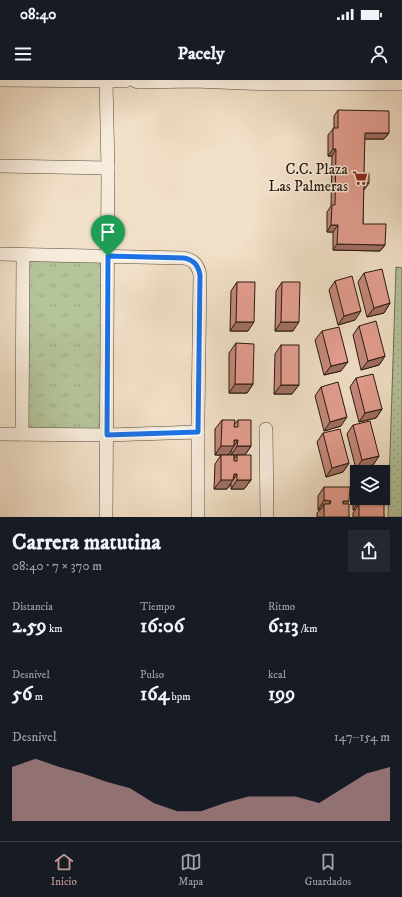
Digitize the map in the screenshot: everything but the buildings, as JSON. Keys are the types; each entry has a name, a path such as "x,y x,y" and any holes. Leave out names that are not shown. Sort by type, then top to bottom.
{"street":[{"path":"0,80 106,82 208,81 272,84 402,84"},
{"path":"106,82 108,168 106,517"},
{"path":"0,166 108,168"},
{"path":"0,254 184,258 194,262 197,265 200,275 198,517"},
{"path":"22,434 23,255"},
{"path":"266,429 267,517"},
{"path":"0,434 107,435 198,432"}],"green space":[{"path":"23,255 108,256 107,435 22,434"},
{"path":"396,267 402,268 402,517 388,517 388,505 390,505 390,465"}],"place":[{"name":"C.C. Plaza Las Palmeras","path":"360,178"}],"route":[{"path":"108,256 184,258 190,259 197,265 200,275 198,432 107,435 108,256"}]}
